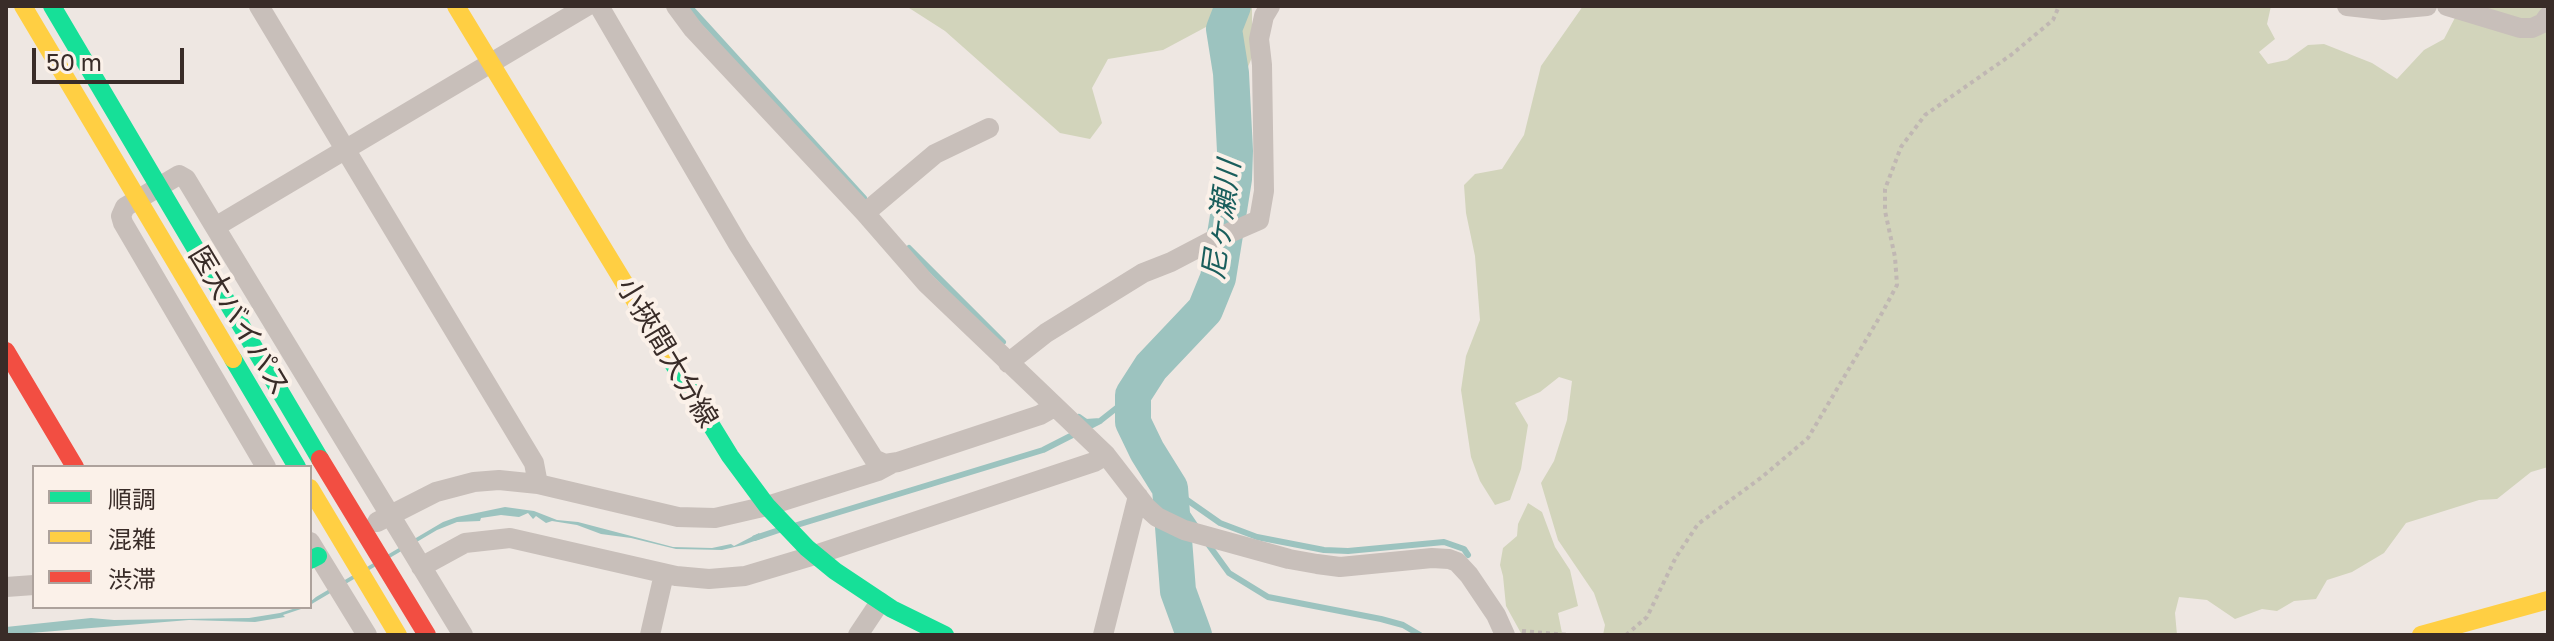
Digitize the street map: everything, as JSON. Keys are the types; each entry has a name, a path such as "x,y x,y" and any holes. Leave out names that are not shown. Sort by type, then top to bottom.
{"main road":[{"name":"医大バイパス","path":"23,6 296,465"},
{"name":"医大バイパス","path":"52,6 427,635"},
{"name":"小挾間大分線","path":"456,6 730,456 773,513 815,555 880,602 945,635"},
{"path":"6,351 74,465"},
{"path":"312,491 398,635"},
{"path":"2421,635 2548,600"}],"street":[{"path":"259,6 534,463 538,484"},
{"path":"215,227 587,6"},
{"path":"599,6 738,244 871,455 879,463 891,464"},
{"path":"1008,363 1046,333 1119,287 1259,220 1264,191 1259,39 1264,16 1270,6"},
{"path":"2347,6 2383,10 2427,6"},
{"path":"2447,6 2520,28 2532,28 2543,23 2548,16"},
{"path":"679,7 693,29 926,283 1099,448 1147,508 1165,522 1289,559 1340,567 1449,559 1457,562 1469,575 1505,632"},
{"path":"865,213 935,154 989,128"},
{"path":"265,465 123,223 122,211 176,176 182,176 215,227 463,635"},
{"path":"367,635 313,553 436,492 474,482 513,480 691,519 773,513 891,464 1040,415 1054,407"},
{"path":"421,567 465,543 510,538 664,574 726,579 815,555 1094,462 1099,448"},
{"path":"1103,635 1138,496"},
{"path":"650,635 664,574"},
{"path":"6,587 32,585"},
{"path":"858,635 880,602"}],"path":[{"path":"1626,635 1647,617 1676,557 1698,524 1808,438 1882,313 1897,285 1895,257 1885,211 1885,189 1901,147 1925,115 2011,55 2053,20 2059,6"},
{"path":"1505,632 1568,635"}],"green space":[{"path":"906,6 1252,6 1252,57 1244,77 1229,64 1206,27 1163,50 1108,59 1092,88 1102,123 1090,139 1060,133 945,31"},
{"path":"1583,6 2271,6 2267,24 2275,39 2259,52 2268,64 2287,60 2308,45 2324,44 2372,63 2397,79 2424,50 2444,39 2461,6 2548,6 2548,467 2531,472 2497,499 2479,500 2406,523 2384,553 2352,572 2327,580 2316,599 2294,601 2277,611 2262,609 2235,619 2207,600 2179,597 2175,613 2177,635 1603,635 1605,625 1594,593 1558,540 1541,483 1554,461 1567,420 1572,381 1559,377 1540,392 1515,403 1528,425 1521,469 1510,500 1495,505 1480,481 1471,457 1461,390 1466,356 1480,320 1475,256 1464,185 1475,174 1502,169 1524,135 1541,66"},
{"path":"1528,503 1542,512 1555,547 1570,570 1578,606 1558,613 1562,633 1568,635 1522,635 1506,606 1500,565 1503,548 1517,536 1518,524"}],"water":[{"path":"505,507 534,511 557,520 578,522 673,547 734,546 759,533 763,538 722,550 676,549 601,534 577,525 546,523 536,516 533,519 528,513 519,517 501,515 481,518 480,521 457,522 437,530 312,604 316,597 443,522"},
{"path":"301,609 283,615 285,617 255,622 189,620 6,635 6,627 91,618 249,618"}],"waterway":[{"path":"689,6 864,198"},
{"name":"尼ヶ瀬川","path":"1194,635 1178,591 1170,488 1133,422 1133,395 1151,367 1205,310 1218,278 1234,179 1231,73 1224,29 1233,6"},
{"path":"909,248 1003,342"},
{"path":"1079,417 1086,422 1100,421 1133,395"},
{"path":"797,525 1043,450 1100,421"},
{"path":"1170,488 1220,523 1257,537 1324,550 1348,551 1444,542 1464,549 1468,555"},
{"path":"1174,494 1197,528"},
{"path":"755,538 779,530"},
{"path":"1208,544 1229,573 1268,597 1381,619 1403,625 1420,635"}],"traffic: fast":[{"path":"52,6 320,459"},
{"path":"668,355 730,456 767,506 807,548 892,609 945,635"},
{"path":"233,359 296,465"},
{"path":"312,559 318,556"}],"traffic: slow":[{"path":"23,6 233,359"},
{"path":"456,6 668,355"},
{"path":"312,491 398,635"},
{"path":"2421,635 2548,600"}],"traffic: jam":[{"path":"6,351 74,465"},
{"path":"320,459 427,635"}]}
